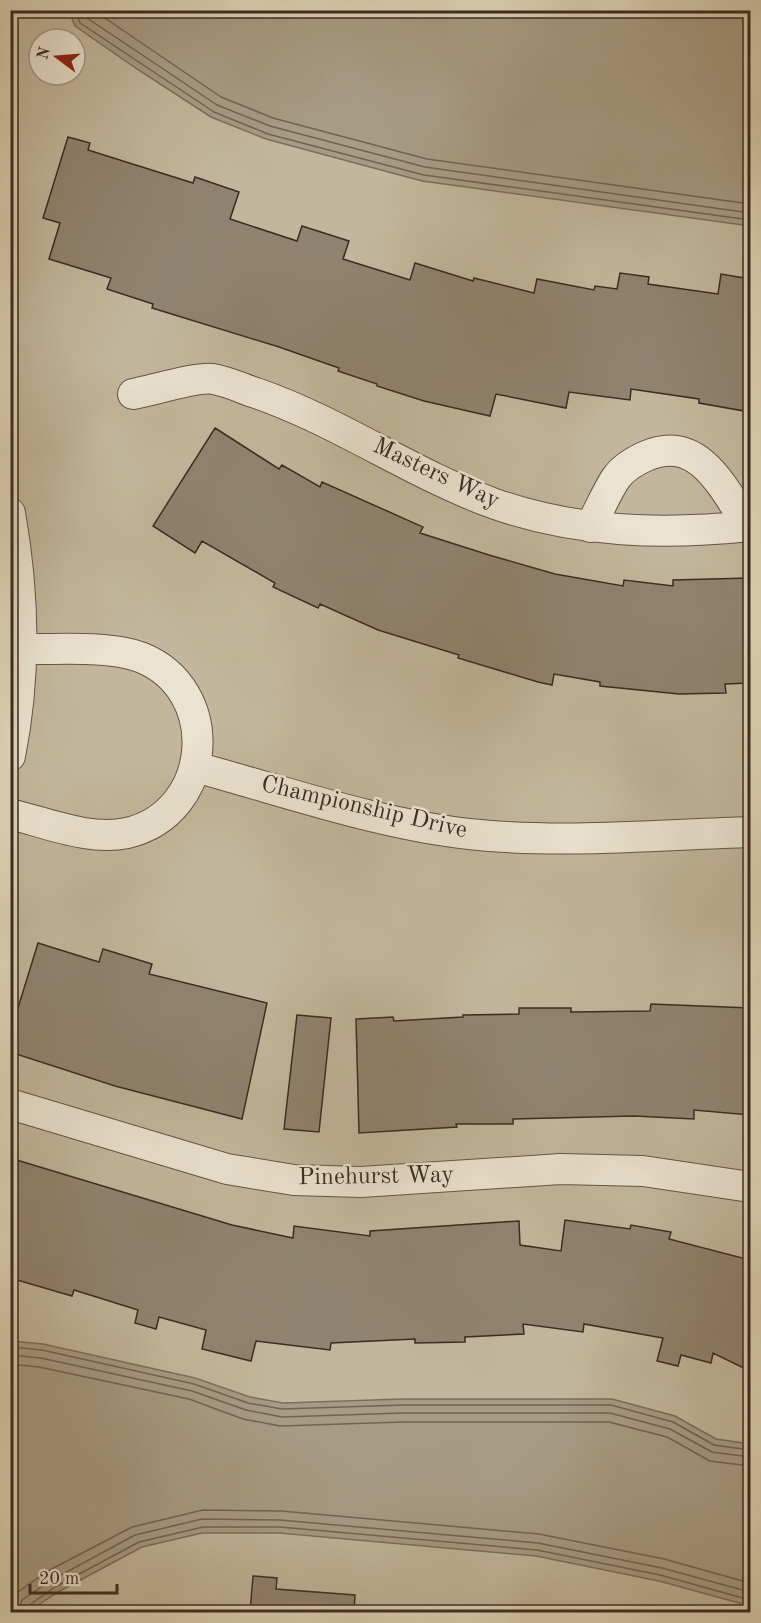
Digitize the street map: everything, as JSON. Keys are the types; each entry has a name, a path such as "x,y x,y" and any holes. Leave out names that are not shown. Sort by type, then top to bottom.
{"street":[{"name":"Masters Way","path":"133,394 212,378 280,402 349,433 456,488 497,504 590,527 668,532 749,526"},
{"path":"590,527 617,477 633,462 656,452 678,450 698,459 716,477 749,526"},
{"path":"10,513 16,543 21,649 20,680 10,756"},
{"path":"10,814 106,835 128,832 148,825 175,804 188,787 195,767 199,742 195,720 182,691 159,667 140,657 119,652 21,649"},
{"name":"Championship Drive","path":"195,767 390,820 468,834 546,839 750,832"},
{"name":"Pinehurst Way","path":"10,1104 227,1169 294,1180 361,1182 561,1168 643,1171 750,1187"}],"shaded area":[{"path":"11,11 750,11 750,1612 11,1612"}],"water":[{"path":"69,11 750,11 750,226 422,181 266,139 211,117 87,34 87,27 75,26"},
{"path":"11,1341 43,1344 195,1378 250,1397 283,1403 403,1399 612,1399 675,1416 716,1439 750,1444 750,1606 659,1581 536,1556 279,1533 202,1533 142,1547 58,1592 28,1612 11,1612"}],"building":[{"path":"68,137 90,143 88,150 193,183 195,177 239,192 230,219 297,241 302,226 349,241 343,259 410,280 415,263 473,281 474,278 534,293 537,279 594,290 595,286 617,289 620,273 649,277 648,284 718,294 721,274 750,279 750,412 699,403 699,399 631,389 630,400 569,392 566,408 496,394 490,416 424,401 377,386 377,384 338,371 339,368 279,347 152,308 153,304 107,289 111,278 49,259 60,223 43,218"},
{"path":"215,428 279,469 282,465 320,487 322,482 423,527 420,533 555,574 623,586 624,580 673,586 673,580 750,578 750,683 725,684 726,693 679,694 600,686 600,682 554,674 552,685 538,682 458,658 459,655 378,630 320,604 318,608 273,587 275,583 202,541 195,553 153,526"},
{"path":"38,943 99,962 103,949 152,964 149,974 267,1003 242,1119 115,1086 10,1052 10,1034"},
{"path":"651,1004 750,1008 750,1115 694,1110 694,1119 634,1116 513,1119 513,1124 456,1124 457,1127 359,1133 356,1019 393,1017 394,1021 463,1017 463,1015 519,1014 519,1008 571,1008 571,1012 650,1011"},
{"path":"297,1015 331,1018 319,1132 284,1129"},
{"path":"10,1158 232,1225 293,1238 294,1226 370,1236 370,1231 519,1221 520,1245 561,1251 565,1220 630,1229 631,1225 671,1232 669,1239 750,1260 750,1371 713,1353 711,1363 681,1355 678,1366 657,1361 663,1338 584,1324 583,1332 523,1324 524,1334 465,1337 465,1342 415,1343 415,1339 331,1343 330,1350 256,1341 251,1361 202,1349 206,1330 159,1317 156,1329 135,1323 138,1310 74,1290 72,1296 10,1278"},
{"path":"253,1576 277,1578 276,1589 355,1595 354,1612 250,1612"}]}
